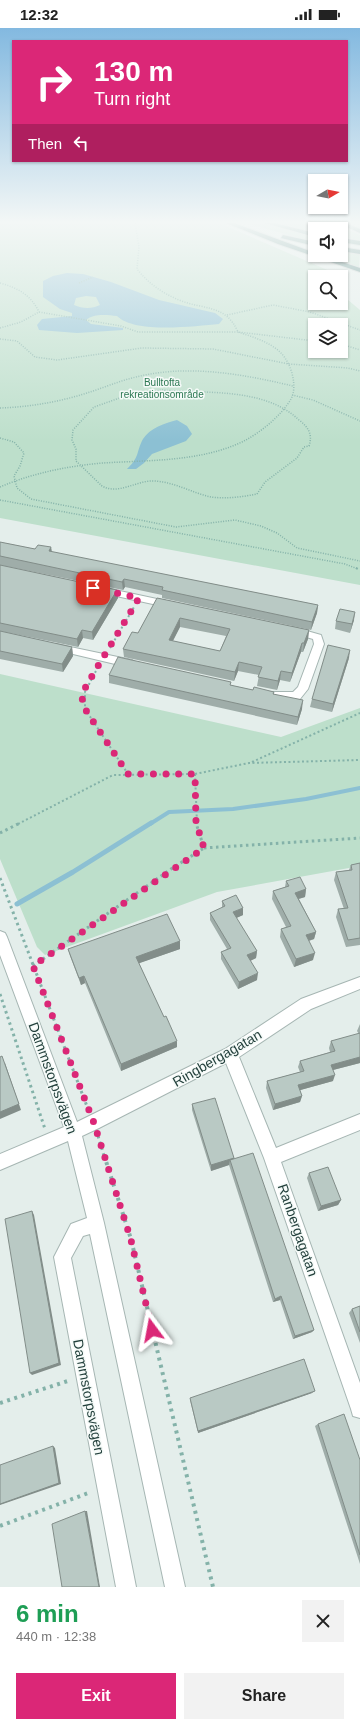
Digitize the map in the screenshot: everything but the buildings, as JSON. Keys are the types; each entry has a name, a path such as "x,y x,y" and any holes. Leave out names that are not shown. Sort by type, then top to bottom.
{"street":[{"path":"93,588 178,606"},
{"path":"262,692 284,697 296,696 303,689 319,644 317,637 286,629"},
{"path":"45,645 142,666"},
{"name":"Dammstorpsvägen","path":"0,937 74,1131 96,1223 175,1587"},
{"name":"Ringbergagatan","path":"0,1162 94,1123 230,1054 306,1004 360,983"},
{"name":"Ranbergagatan","path":"230,1054 272,1158 360,1407"},
{"path":"272,1158 360,1122"},
{"name":"Dammstorpsvägen","path":"96,1223 77,1230 62,1257 126,1587"}],"path":[{"path":"29,296 35,303 39,312"},
{"path":"170,296 179,301 227,315 235,322 238,332"},
{"path":"227,315 273,305 310,312 360,330"},
{"path":"0,328 21,322 39,312 54,316 98,322 138,332 238,332 308,340"},
{"path":"0,486 15,480 83,466 183,458 227,447 253,435 277,418 292,396 293,386 289,364 282,353 264,342 238,332"},
{"path":"0,339 18,341 35,357 44,360 57,360 142,348 169,347 213,349 289,364 348,368 360,371"},
{"path":"348,346 360,350"},
{"path":"0,408 22,407 81,395 137,377 169,372 198,371 274,381 293,386"},
{"path":"162,390 244,395 284,408 301,419 310,430 312,436 309,446 304,447 301,454 293,462 276,471 257,494 221,497 205,496 170,483 148,481 108,488 99,483 83,466 76,459 76,449 72,440 73,430 94,407 117,398 162,390"},
{"path":"292,396 313,400 360,421"},
{"path":"0,438 14,442 24,453 20,466 14,476 17,488 31,499 176,527 234,520 261,526 277,533 297,548 360,560"},
{"path":"0,500 345,564 360,570"},
{"path":"128,774 85,709 82,698 86,686 139,598"},
{"path":"249,763 360,713"},
{"path":"0,833 113,775 195,774 249,763 360,760"},
{"path":"195,774 196,822 204,848"},
{"path":"33,966 204,848 360,838"},
{"path":"0,878 94,1123 131,1240 213,1587"},
{"path":"33,984 39,982"},
{"path":"0,996 48,1141"},
{"path":"0,1403 85,1375"},
{"path":"0,1526 106,1486"}],"green space":[{"name":"Bulltofta rekreationsområde","path":"0,296 308,296 308,310 348,310 348,300 360,310 360,585 0,518"},
{"path":"0,674 281,737 360,708 360,866 217,892 45,955 37,947 0,859"}],"water":[{"path":"43,296 148,296 159,300 215,313 223,319 219,324 166,328 137,325 126,322 117,316 101,315 93,316 86,320 91,324 123,328 123,330 77,333 39,330 37,325 42,319 72,316 72,313 60,309","holes":["86,296 96,297 100,305 91,308 84,308 74,305 76,298"]},
{"path":"177,420 187,426 192,434 186,441 152,454 136,469 127,469 136,458 146,435 158,426"}],"waterway":[{"path":"150,824 169,812 233,809 306,799 360,788"},
{"path":"17,904 73,872 151,823"}],"route":[{"path":"93,588 139,598 86,686 82,698 85,709 128,774 195,774 196,822 204,848 171,869 33,966 94,1123 131,1240 152,1330"}]}
